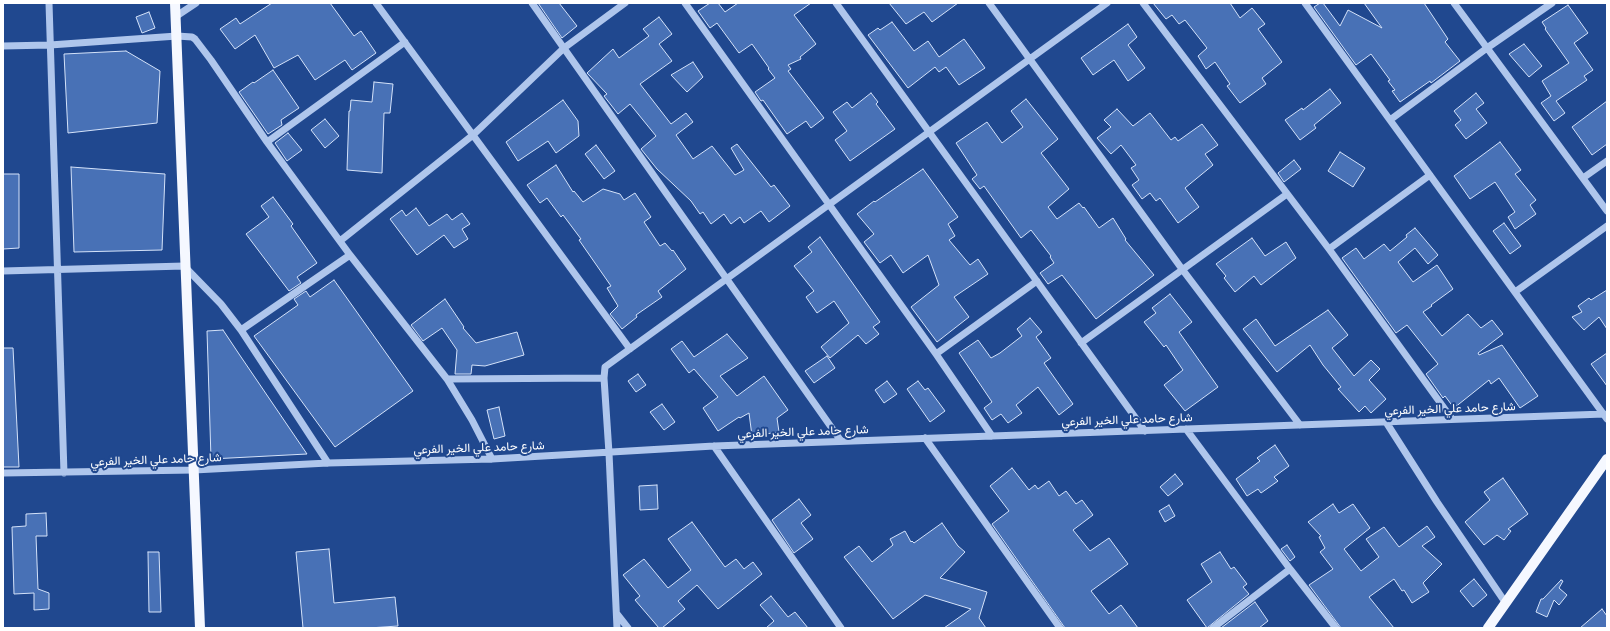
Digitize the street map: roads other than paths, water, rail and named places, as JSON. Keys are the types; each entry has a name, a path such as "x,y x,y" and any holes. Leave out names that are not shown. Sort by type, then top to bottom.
{"main road":[{"path":"175,3 184,266 200,628"},
{"path":"1488,628 1607,459"}],"street":[{"path":"49,3 64,473"},
{"path":"175,17 196,3"},
{"path":"376,3 630,349"},
{"path":"532,3 841,441"},
{"path":"340,241 473,135 564,48 625,3"},
{"path":"685,3 936,354 992,436"},
{"path":"836,3 1145,431"},
{"path":"989,3 1182,269 1300,425"},
{"path":"617,628 604,378 605,367 1107,3"},
{"path":"1143,3 1329,249 1452,420"},
{"path":"1305,3 1605,417"},
{"path":"1454,3 1607,211"},
{"path":"1390,120 1486,48 1552,3"},
{"path":"3,46 50,45 177,36 192,37 198,42 267,142 350,255 446,378 472,420 492,459"},
{"path":"267,142 405,42"},
{"path":"1583,178 1607,161"},
{"path":"1329,249 1430,175"},
{"path":"1081,343 1287,194"},
{"path":"1515,292 1607,226"},
{"path":"241,330 350,255"},
{"path":"3,271 184,266 213,295 241,330 328,463"},
{"path":"936,354 1037,282"},
{"path":"446,378 604,378"},
{"name":"شارع حامد علي الخير الفرعي","path":"3,473 194,470 328,463 492,459 714,446 841,441 1386,422 1605,417"},
{"path":"1386,422 1437,502 1505,602"},
{"path":"1186,429 1290,569 1336,628"},
{"path":"925,438 1060,628"},
{"path":"714,446 841,628"},
{"path":"1213,628 1290,569"},
{"path":"617,614 628,628"}]}
